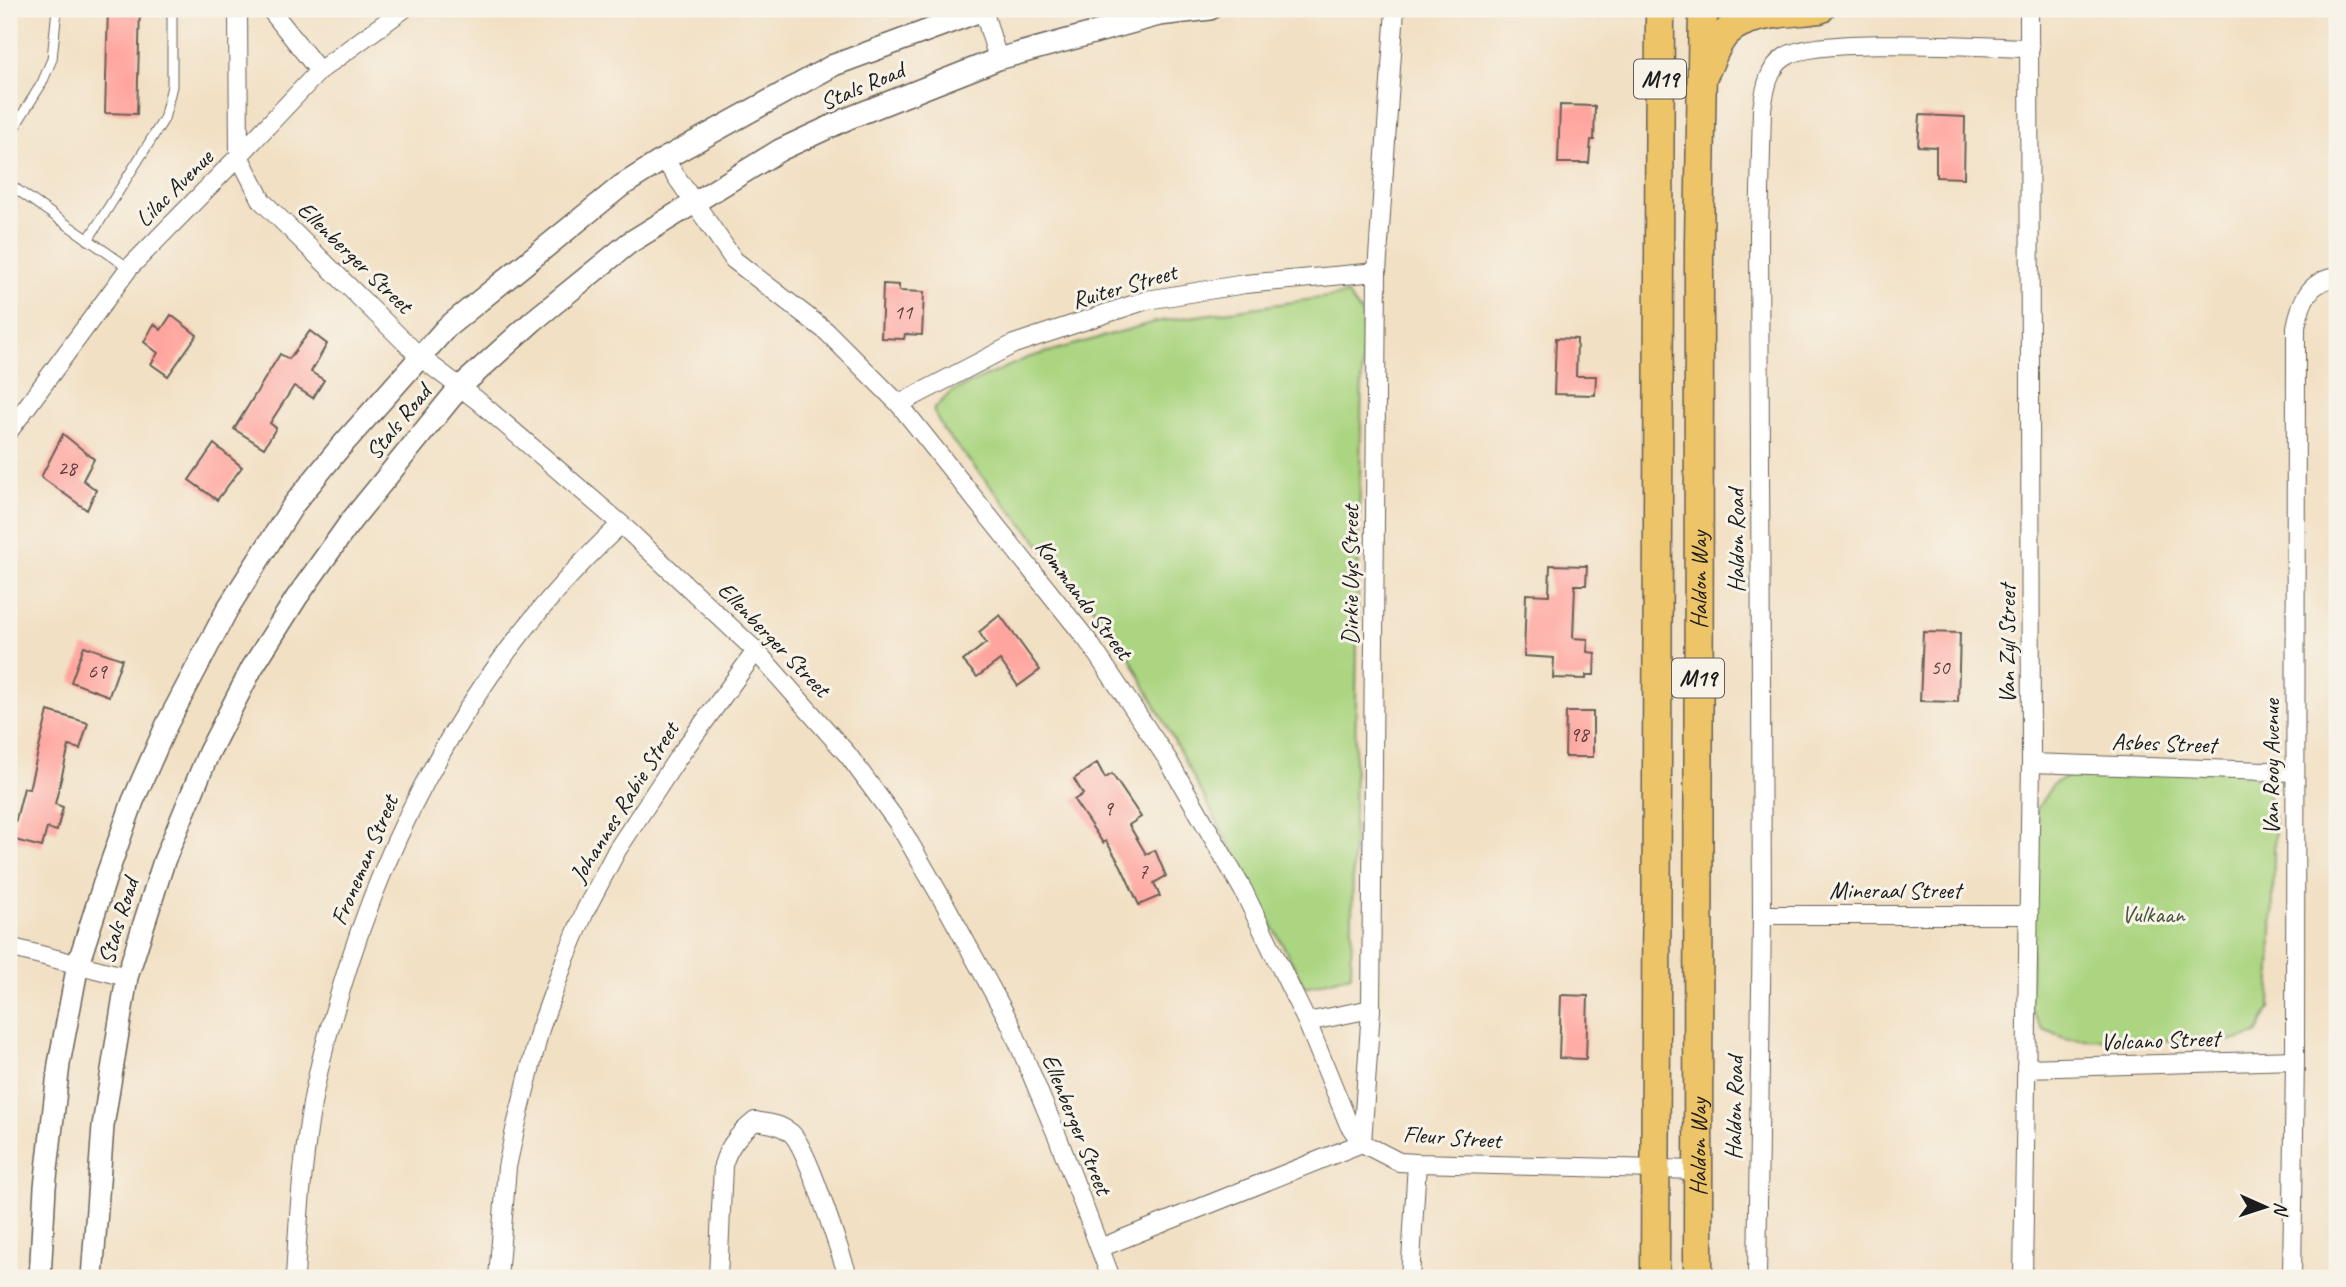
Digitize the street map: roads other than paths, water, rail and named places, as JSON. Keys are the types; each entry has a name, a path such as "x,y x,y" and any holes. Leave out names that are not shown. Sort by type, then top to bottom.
{"highway":[{"name":"Haldon Way","path":"1655,1278 1660,9"},
{"name":"Haldon Way","path":"1698,1278 1699,340 1703,9"},
{"path":"1702,79 1721,39 1735,25 1754,18 1820,9"},
{"path":"1660,341 1699,340"},
{"path":"1659,551 1699,551"},
{"path":"1657,854 1698,855"}],"street":[{"path":"238,9 239,156"},
{"path":"270,9 319,71"},
{"name":"Lilac Avenue","path":"9,431 129,268 319,71 404,9"},
{"path":"984,9 998,59"},
{"name":"Stals Road","path":"40,1278 45,1187 59,1064 78,964 133,801 167,724 229,608 294,504 446,328 621,187 664,159 834,65 984,9"},
{"name":"Stals Road","path":"92,1278 103,1126 127,977 164,861 209,752 252,668 297,597 351,521 459,388 533,321 629,243 780,150 849,118 998,59 1159,15 1210,9"},
{"name":"Dirkie Uys Street","path":"1362,1143 1371,1009 1377,272 1395,9"},
{"name":"Van Zyl Street","path":"2023,1278 2031,763 2029,9"},
{"name":"Haldon Road","path":"1758,1278 1762,915 1759,232 1762,108 1765,90 1770,75 1784,57 1804,49 1877,45 2030,48"},
{"name":"Ellenberger Street","path":"239,156 262,201 420,357 477,400 621,524 757,650 848,755 898,823 1010,1023 1111,1278"},
{"name":"Kommando Street","path":"664,159 734,260 826,331 899,404 1088,641 1168,760 1242,890 1307,1022 1349,1125 1362,1143"},
{"name":"Ruiter Street","path":"899,404 1014,344 1147,300 1245,284 1377,272"},
{"name":"Van Rooy Avenue","path":"2292,1278 2296,327 2304,295 2317,284 2337,278"},
{"name":"Froneman Street","path":"295,1278 299,1209 312,1105 335,1008 355,941 377,882 411,810 479,690 522,631 579,564 621,524"},
{"name":"Johannes Rabie Street","path":"498,1278 507,1167 540,1029 566,957 586,909 617,850 677,759 757,650"},
{"name":"Asbes Street","path":"2031,763 2295,772"},
{"name":"Mineraal Street","path":"1762,915 2029,915"},
{"path":"9,947 127,977"},
{"path":"1307,1022 1371,1009"},
{"name":"Volcano Street","path":"2026,1068 2295,1060"},
{"path":"718,1278 723,1165 728,1150 739,1133 755,1121 776,1124 793,1134 805,1156 849,1278"},
{"path":"1101,1248 1362,1143"},
{"name":"Fleur Street","path":"1362,1143 1399,1162 1698,1170"},
{"path":"1410,1278 1417,1163"}],"lane":[{"path":"9,136 42,83 52,59 57,9"},
{"path":"88,240 164,119 172,86 172,9"},
{"path":"9,184 129,268"}],"park label":[{"name":"Vulkaan","path":"2153,914"}]}
